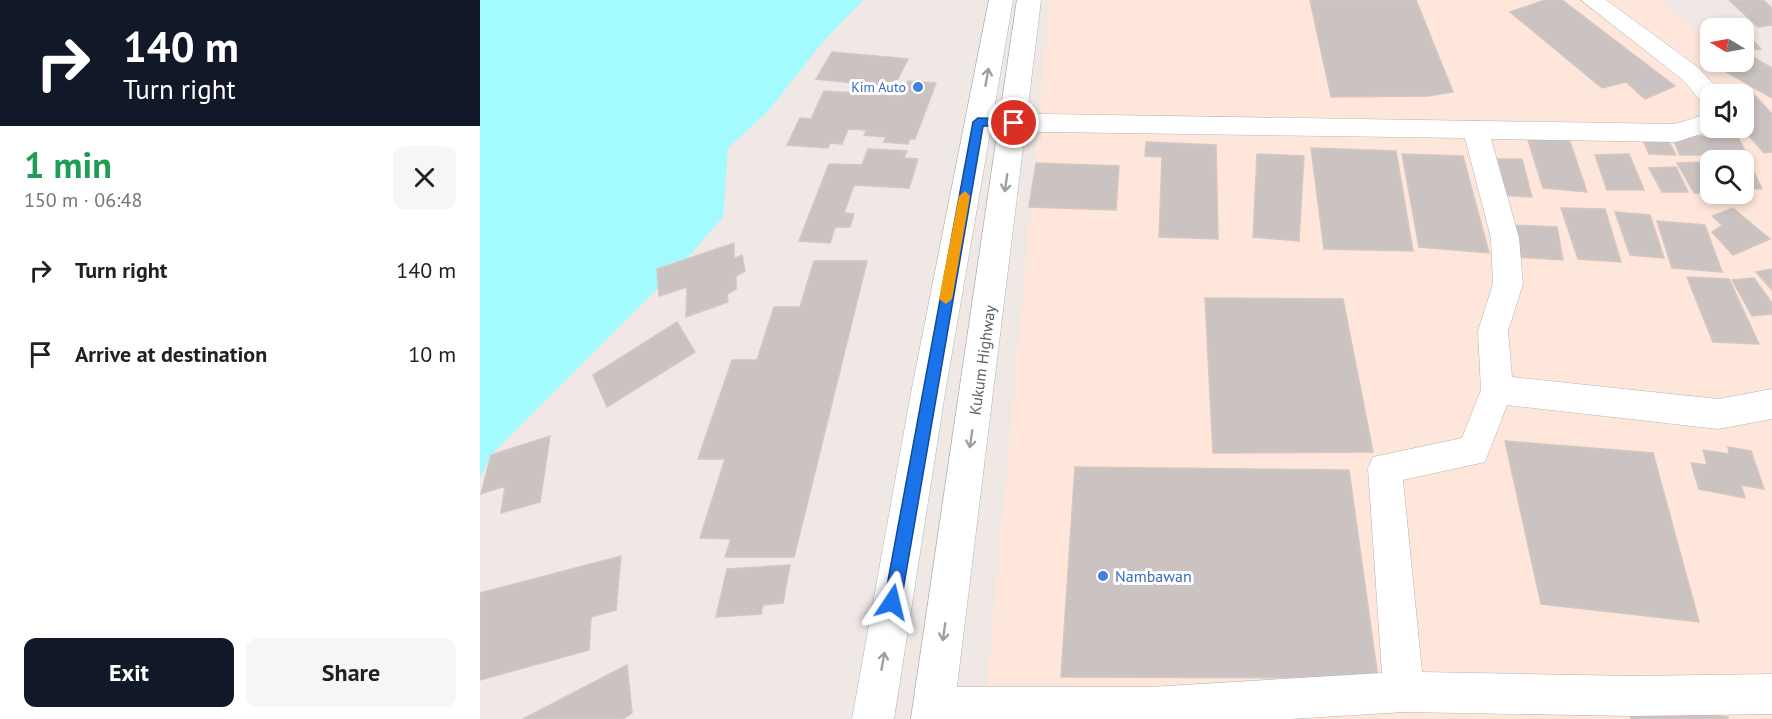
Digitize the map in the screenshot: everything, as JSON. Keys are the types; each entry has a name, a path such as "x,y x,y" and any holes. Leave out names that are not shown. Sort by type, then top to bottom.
{"main road":[{"path":"873,719 1001,0"},
{"name":"Kukum Highway","path":"933,713 1029,0"}],"street":[{"path":"1593,0 1691,74 1700,84"},
{"path":"978,122 1676,133 1700,125"},
{"path":"1404,692 1386,468 1473,450 1497,390 1493,331 1509,284 1505,238 1476,130"},
{"path":"1497,390 1718,414 1772,404"},
{"path":"933,713 1150,707 1404,692 1633,696 1772,694"}],"shaded area":[{"path":"1050,0 1659,0 1700,32 1700,72 1750,72 1772,90 1772,719 984,719"}],"water":[{"path":"480,0 863,0 821,44 768,111 728,148 723,217 681,265 491,455 480,478"}],"building":[{"path":"1310,0 1416,0 1453,92 1428,96 1331,97"},
{"path":"1545,0 1562,0 1675,86 1645,99 1626,82 1602,88 1510,12"},
{"path":"1729,0 1763,0 1772,8 1772,25 1758,27 1754,23 1754,18 1748,18"},
{"path":"1754,41 1761,49 1754,49"},
{"path":"832,52 908,59 894,87 816,79"},
{"path":"1754,58 1772,68 1772,98 1754,88 1754,84 1748,84 1726,72 1754,72"},
{"path":"908,81 936,83 915,139 910,139 908,144 884,142 886,137 864,135 867,130 848,129 842,144 830,143 828,148 787,145 800,118 811,119 824,91 902,96"},
{"path":"1754,94 1772,114 1772,152 1764,153 1751,138 1754,138"},
{"path":"1641,136 1666,136 1676,155 1649,154"},
{"path":"1527,137 1569,139 1587,192 1543,188"},
{"path":"1672,137 1738,138 1744,150 1700,150 1700,155 1680,155"},
{"path":"1146,142 1216,145 1218,239 1159,237 1162,157 1145,156"},
{"path":"1311,148 1396,151 1413,251 1324,249"},
{"path":"868,149 907,151 904,158 918,159 909,188 854,185 844,213 854,214 850,227 835,227 830,243 799,241 829,164 862,165"},
{"path":"1257,154 1304,156 1299,241 1253,237"},
{"path":"1402,154 1463,156 1489,253 1419,247"},
{"path":"1629,154 1644,190 1607,190 1595,155"},
{"path":"1487,159 1522,159 1532,197 1497,195"},
{"path":"1700,162 1700,193 1694,193 1677,163"},
{"path":"1036,163 1119,166 1116,210 1029,207"},
{"path":"1676,167 1688,192 1662,192 1649,168"},
{"path":"1754,172 1762,189 1754,189"},
{"path":"1561,208 1605,209 1621,262 1578,259"},
{"path":"1733,208 1770,239 1733,255 1712,232 1722,225 1712,216"},
{"path":"1615,212 1650,215 1664,258 1630,255"},
{"path":"1657,221 1705,225 1722,272 1672,268"},
{"path":"1510,225 1557,227 1563,260 1516,257"},
{"path":"734,243 734,259 742,255 745,271 736,276 736,289 727,294 728,302 686,317 687,287 659,296 657,269"},
{"path":"814,261 867,261 794,557 725,557 731,539 700,538 725,459 698,459 732,360 757,360 774,307 800,307"},
{"path":"1772,269 1772,290 1756,272"},
{"path":"1687,277 1729,279 1759,344 1713,342"},
{"path":"1754,278 1772,303 1772,314 1752,316 1732,280"},
{"path":"1205,298 1343,299 1373,452 1213,453"},
{"path":"677,322 695,352 607,407 593,375"},
{"path":"550,436 540,502 501,513 505,486 481,494 491,455"},
{"path":"1505,441 1653,453 1699,622 1541,604"},
{"path":"1728,447 1751,451 1764,489 1741,485 1745,498 1699,489 1691,463 1707,465 1703,450 1729,454"},
{"path":"1075,467 1349,470 1378,678 1061,677"},
{"path":"621,556 616,610 591,617 589,650 480,680 480,593"},
{"path":"790,565 783,603 763,605 761,614 716,617 727,569"},
{"path":"627,665 632,713 623,719 523,719"},
{"path":"1629,708 1728,717 1728,719 1631,719"}],"slow traffic":[{"path":"946,299 965,196"}],"place":[{"name":"Kim Auto","path":"918,87"},
{"name":"Nambawan","path":"1103,576"}],"route":[{"path":"892,602 978,122 1014,123"}]}
